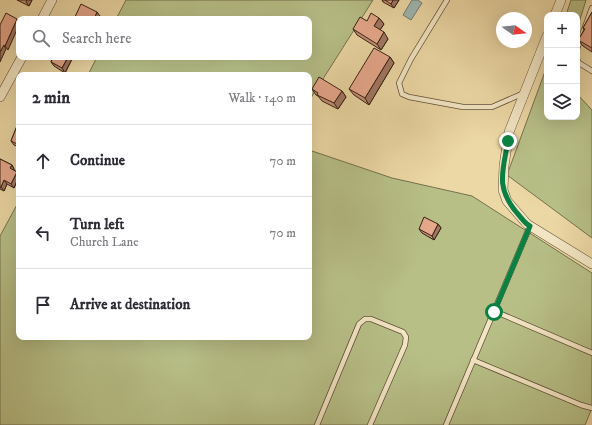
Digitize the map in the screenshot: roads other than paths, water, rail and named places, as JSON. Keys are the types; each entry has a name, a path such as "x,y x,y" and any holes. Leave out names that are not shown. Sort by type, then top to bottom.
{"street":[{"path":"44,16 52,0"},
{"path":"557,12 561,0"},
{"path":"544,44 509,132 502,180 507,201 530,226 592,264"},
{"path":"0,97 20,60"}],"lane":[{"path":"447,0 411,59 399,83 402,94 463,107 492,107 525,93"},
{"path":"577,48 592,8"},
{"path":"580,64 592,71"},
{"path":"446,425 472,360 530,226"},
{"path":"494,312 592,353"},
{"path":"316,425 359,324 365,319 371,318 403,332 406,337 405,345 371,425"},
{"path":"472,360 581,405 592,408"}],"water":[{"path":"412,0 418,0 422,3 411,20 403,15"}]}
